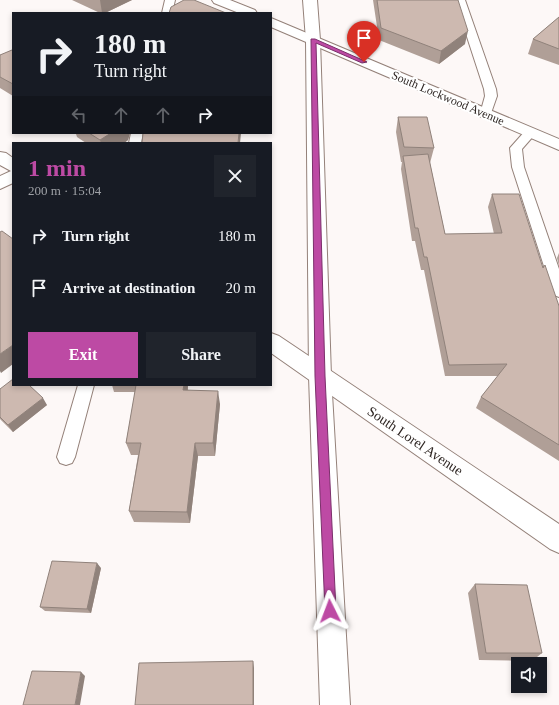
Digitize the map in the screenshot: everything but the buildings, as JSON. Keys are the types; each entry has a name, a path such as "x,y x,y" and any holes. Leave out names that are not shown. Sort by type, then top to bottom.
{"street":[{"path":"219,0 248,12"},
{"path":"310,0 313,40 320,376 335,705"},
{"name":"South Lockwood Avenue","path":"272,22 559,145"},
{"path":"0,157 12,165"},
{"path":"0,183 12,177"},
{"name":"South Lorel Avenue","path":"272,343 559,540"}],"lane":[{"path":"167,12 170,0"},
{"path":"460,0 490,89 491,96 486,114"},
{"path":"530,133 516,148 518,167 559,291"},
{"path":"66,457 86,386"}],"route":[{"path":"330,611 320,376 313,40 364,62"}]}
